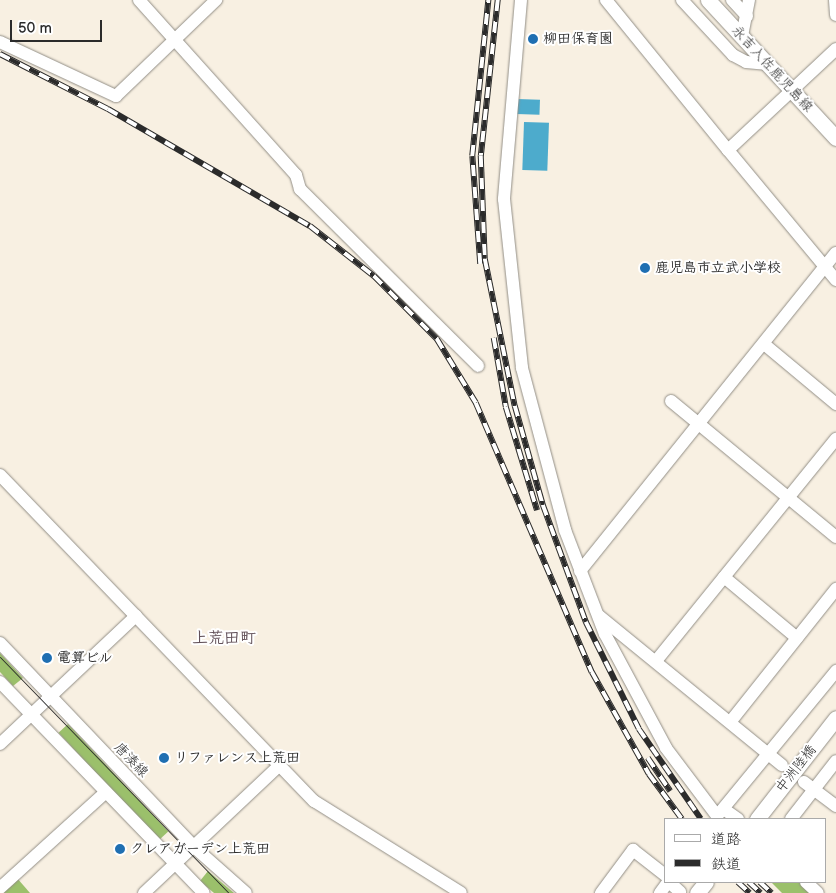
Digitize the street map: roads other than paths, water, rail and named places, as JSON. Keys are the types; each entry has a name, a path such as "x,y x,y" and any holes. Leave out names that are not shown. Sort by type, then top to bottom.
{"main road":[{"name":"永吉入佐鹿児島線","path":"708,0 836,138"},
{"name":"中洲陸橋","path":"758,818 836,718"}],"street":[{"path":"139,0 296,175 300,188 478,366"},
{"path":"0,42 116,96 216,0"},
{"path":"521,0 504,199 522,368 546,466 580,571 631,686 666,748 718,816 725,810 836,671"},
{"path":"606,0 836,280"},
{"path":"682,0 733,55 746,62 768,64"},
{"path":"732,0 747,16"},
{"path":"742,36 749,0"},
{"path":"836,0 836,15"},
{"path":"728,150 836,49"},
{"path":"580,571 700,425 823,265 836,253"},
{"path":"764,344 836,404"},
{"path":"671,401 836,537"},
{"path":"656,661 836,439"},
{"path":"0,474 314,801 458,892"},
{"path":"724,577 797,638"},
{"path":"731,721 836,590"},
{"path":"0,744 48,696 136,616"},
{"path":"600,616 782,764"},
{"name":"唐湊線","path":"0,643 48,696 194,847 246,893"},
{"path":"0,682 204,893"},
{"path":"792,818 809,786 836,761"},
{"path":"144,893 280,765"},
{"path":"809,786 836,806"},
{"path":"0,888 106,792"},
{"path":"725,810 737,818"},
{"path":"601,893 633,850 664,874"},
{"path":"660,893 668,883"},
{"path":"670,883 680,892"},
{"path":"807,883 818,893"}],"water":[{"path":"517,99 540,100 539,115 516,114"},
{"path":"524,122 549,123 547,171 522,170"}],"tram line":[{"path":"0,657 229,893"}],"railway":[{"path":"480,264 472,156 488,0"},
{"path":"498,0 481,156 485,259 515,406 543,505 586,622 639,729 700,818"},
{"path":"0,54 108,109 310,226 374,276 437,339 476,403 592,672 649,774 681,818"},
{"path":"494,338 506,407 537,510"},
{"path":"648,758 670,791"},
{"path":"739,883 750,893"},
{"path":"750,883 761,893"},
{"path":"761,883 772,893"}],"place":[{"name":"柳田保育園","path":"533,39"},
{"name":"鹿児島市立武小学校","path":"645,268"},
{"name":"電算ビル","path":"47,658"},
{"name":"リファレンス上荒田","path":"164,758"},
{"name":"クレアガーデン上荒田","path":"120,849"}],"district":[{"name":"上荒田町","path":"224,639"}]}
